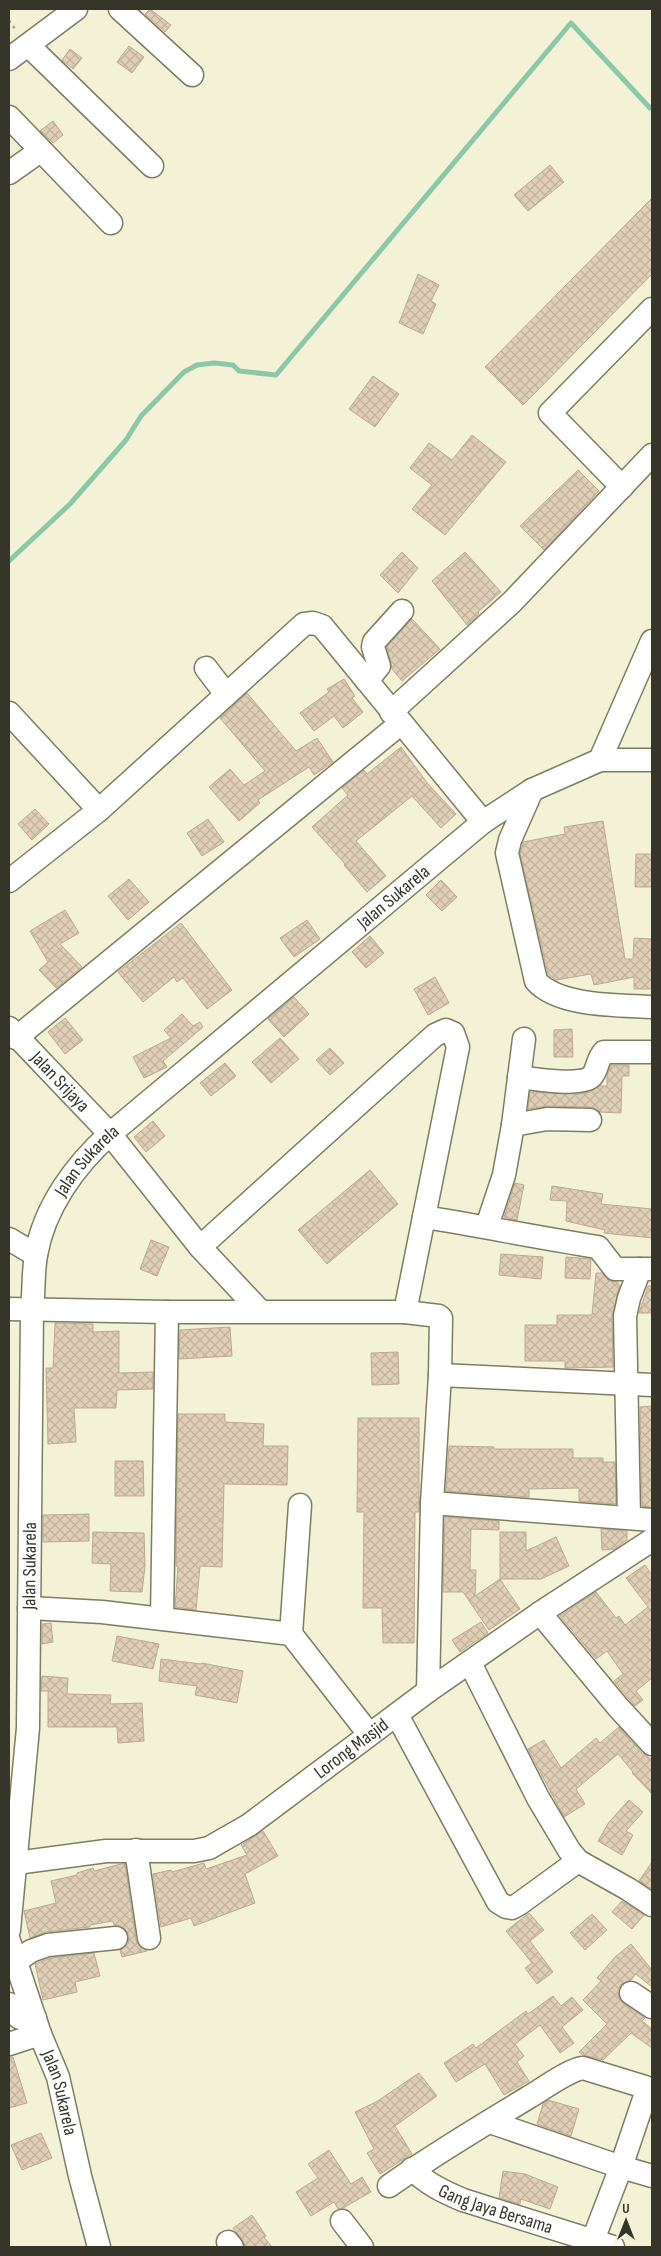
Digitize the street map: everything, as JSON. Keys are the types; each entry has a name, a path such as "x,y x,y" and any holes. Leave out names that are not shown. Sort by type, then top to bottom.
{"street":[{"path":"9,59 29,46 76,9"},
{"path":"120,9 192,75"},
{"path":"29,46 152,166"},
{"path":"9,117 110,223"},
{"path":"9,173 40,151"},
{"path":"622,487 550,413 652,309"},
{"path":"12,1033 396,718 512,602 652,455"},
{"path":"367,681 379,666 373,647 374,642 402,611"},
{"path":"9,881 99,810 304,624 313,623 322,626 483,822"},
{"path":"652,641 600,760 652,760"},
{"path":"206,668 227,692"},
{"path":"9,713 99,810"},
{"name":"Jalan Sukarela","path":"9,1930 28,1728 19,1634 29,1608 32,1309 36,1255 45,1223 57,1198 87,1157 110,1134 483,822 532,790 600,760"},
{"path":"532,790 510,840 507,853 536,981 543,989 583,1002 652,1008"},
{"path":"200,1247 427,1042 446,1030 453,1033 458,1047 405,1312"},
{"name":"Jalan Srijaya","path":"12,1033 110,1134 200,1247 260,1311"},
{"path":"487,1226 504,1175 513,1125 524,1039"},
{"path":"519,1077 569,1082 588,1079 593,1076 599,1058 604,1052 652,1052"},
{"path":"513,1125 547,1119 590,1120"},
{"path":"424,1217 487,1226 505,1232 598,1247 615,1269 646,1269"},
{"path":"9,1239 36,1255"},
{"path":"629,1517 625,1316 629,1298 646,1269"},
{"path":"9,1309 166,1312 405,1312 439,1316 441,1318 440,1375 432,1503 428,1691"},
{"path":"162,1618 166,1312"},
{"path":"440,1375 652,1385"},
{"path":"432,1503 652,1520"},
{"path":"300,1505 291,1634 369,1734"},
{"name":"Lorong Masjid","path":"16,1863 106,1851 194,1851 209,1848 249,1825 428,1691 540,1613 652,1540"},
{"path":"29,1608 162,1618 291,1634"},
{"path":"540,1613 618,1707 652,1744"},
{"path":"470,1663 538,1798 578,1861 628,1888 652,1905"},
{"path":"397,1714 498,1902 502,1906 512,1908 519,1904 578,1861"},
{"path":"136,1850 149,1938"},
{"path":"12,1952 30,1951 48,1945 116,1938"},
{"name":"Jalan Sukarela","path":"12,1952 58,2077 78,2168 99,2247"},
{"path":"631,1993 652,2007"},
{"path":"9,2004 17,2018 38,2026"},
{"path":"9,2044 38,2026"},
{"path":"389,2186 412,2169 579,2068 641,2085 645,2088 646,2093 621,2167 603,2244"},
{"path":"490,2122 652,2176"},
{"name":"Gang Jaya Bersama","path":"412,2169 422,2179 442,2191 463,2200 603,2244"},
{"path":"342,2221 362,2247"}],"building":[{"path":"150,9 171,25 165,32 145,14"},
{"path":"129,46 144,57 132,73 117,62"},
{"path":"70,49 82,58 73,69 62,60"},
{"path":"53,121 63,135 53,143 40,131"},
{"path":"550,165 564,182 528,211 514,195"},
{"path":"652,198 652,274 523,405 485,367"},
{"path":"418,274 439,285 431,301 436,304 423,334 399,323"},
{"path":"373,376 399,394 375,427 349,409"},
{"path":"472,435 506,462 445,535 412,509 432,485 410,468 429,443 452,460"},
{"path":"578,470 599,491 544,550 520,526"},
{"path":"402,552 418,568 398,593 380,575"},
{"path":"465,552 501,592 478,612 479,614 467,625 432,581"},
{"path":"412,619 440,649 402,681 392,669 387,647"},
{"path":"344,679 355,696 352,698 363,712 343,728 334,716 314,731 300,713 329,692 327,689"},
{"path":"247,693 296,751 317,738 333,762 314,775 309,767 258,800 260,803 239,821 209,787 230,769 244,785 265,771 220,718"},
{"path":"401,747 428,784 456,814 441,828 412,796 356,841 386,876 367,892 312,827 348,795 342,788 364,770 367,774"},
{"path":"35,809 49,824 32,840 18,824"},
{"path":"208,819 224,842 202,856 187,833"},
{"path":"603,821 625,959 633,959 634,938 652,939 652,989 634,989 634,977 594,985 591,974 556,980 548,974 520,853 523,842 565,834 564,827"},
{"path":"636,854 652,854 652,887 635,887"},
{"path":"129,879 149,902 128,920 108,896"},
{"path":"441,880 457,897 442,911 426,895"},
{"path":"65,910 79,933 60,944 82,967 56,988 39,970 48,962 30,931"},
{"path":"307,920 320,939 294,957 280,938"},
{"path":"181,923 232,990 207,1009 183,978 177,982 174,977 143,1002 118,972"},
{"path":"370,936 384,953 366,968 352,952"},
{"path":"435,977 449,1003 428,1015 414,989"},
{"path":"294,997 309,1014 284,1037 268,1019"},
{"path":"182,1014 193,1026 200,1022 203,1027 163,1061 167,1067 144,1078 133,1057 171,1038 164,1030"},
{"path":"65,1018 83,1040 65,1054 48,1032"},
{"path":"572,1029 573,1057 554,1057 554,1030"},
{"path":"280,1038 299,1059 271,1083 252,1062"},
{"path":"330,1048 344,1063 330,1075 316,1060"},
{"path":"225,1063 236,1076 211,1096 200,1083"},
{"path":"611,1065 629,1065 629,1076 622,1076 621,1113 600,1112 590,1107 547,1106 528,1109 530,1092 580,1094 590,1092 600,1086 607,1086 607,1076"},
{"path":"153,1121 165,1136 146,1152 134,1137"},
{"path":"370,1170 398,1204 327,1264 298,1230"},
{"path":"515,1183 524,1185 517,1220 504,1217"},
{"path":"552,1186 603,1194 601,1204 652,1209 652,1238 604,1233 605,1230 566,1221 567,1201 550,1200"},
{"path":"151,1240 169,1247 157,1276 140,1269"},
{"path":"501,1254 543,1257 541,1279 499,1275"},
{"path":"566,1257 591,1259 590,1279 565,1278"},
{"path":"596,1273 602,1273 609,1281 618,1282 618,1285 620,1285 612,1316 613,1367 565,1368 565,1361 525,1361 525,1325 557,1325 557,1315 592,1315"},
{"path":"648,1286 652,1286 652,1313 639,1313"},
{"path":"55,1323 93,1324 93,1332 119,1331 119,1373 153,1372 153,1389 117,1390 116,1408 74,1408 76,1442 48,1444 46,1368 53,1368"},
{"path":"230,1327 232,1356 179,1359 180,1330"},
{"path":"398,1352 399,1384 372,1385 371,1353"},
{"path":"652,1406 652,1507 648,1507 642,1506 640,1407"},
{"path":"178,1414 225,1414 225,1422 264,1424 263,1446 288,1446 287,1485 224,1484 222,1567 200,1566 196,1610 175,1607 178,1566 176,1566"},
{"path":"358,1418 419,1418 419,1512 415,1512 414,1643 383,1643 382,1608 363,1608 364,1512 357,1512"},
{"path":"449,1446 494,1447 494,1449 573,1449 573,1458 603,1458 603,1462 615,1462 616,1504 579,1501 579,1488 529,1489 529,1497 446,1491"},
{"path":"115,1461 143,1461 144,1496 115,1496"},
{"path":"89,1514 89,1541 43,1542 43,1515"},
{"path":"445,1517 499,1521 499,1530 471,1529 470,1570 476,1570 475,1596 500,1579 520,1609 489,1630 463,1592 443,1592"},
{"path":"601,1529 627,1531 627,1540 614,1549 602,1550"},
{"path":"93,1532 144,1533 145,1566 142,1592 110,1591 111,1564 92,1563"},
{"path":"500,1532 526,1532 526,1551 556,1537 569,1566 541,1579 500,1579"},
{"path":"645,1565 652,1575 652,1678 636,1691 643,1700 635,1706 614,1681 623,1674 607,1651 596,1659 560,1616 596,1592 616,1618 619,1616 625,1625 648,1607 626,1578"},
{"path":"481,1622 488,1633 460,1652 452,1640"},
{"path":"51,1623 53,1642 42,1644 42,1624"},
{"path":"117,1636 159,1644 153,1669 112,1661"},
{"path":"161,1659 202,1663 243,1671 237,1703 195,1695 197,1686 159,1681"},
{"path":"42,1676 68,1678 67,1694 111,1695 110,1704 142,1703 144,1741 118,1743 117,1727 48,1727 48,1691 41,1691"},
{"path":"619,1727 642,1753 652,1760 652,1794 632,1773 618,1754 576,1789 585,1804 564,1817 528,1749 544,1740 561,1768 596,1738 600,1743"},
{"path":"629,1800 643,1812 626,1831 633,1835 622,1855 598,1841 609,1822"},
{"path":"263,1831 278,1856 245,1874 255,1903 194,1926 191,1918 161,1927 153,1874 171,1870 172,1872 204,1863 206,1869 247,1855 241,1845"},
{"path":"652,1862 652,1889 639,1881"},
{"path":"125,1864 136,1940 139,1946 147,1951 122,1957 120,1950 128,1944 129,1936 126,1930 121,1926 114,1925 113,1921 90,1925 90,1927 46,1932 30,1938 24,1911 56,1903 51,1881 77,1875 77,1873 93,1868 94,1871"},
{"path":"622,1901 644,1915 632,1929 612,1912"},
{"path":"529,1913 544,1930 530,1941 553,1972 537,1984 525,1968 532,1963 506,1931"},
{"path":"592,1914 607,1930 585,1950 570,1933"},
{"path":"631,1944 652,1970 652,1987 636,1974 631,1980 620,1985 619,1998 624,2004 645,2018 642,2021 652,2029 652,2048 631,2033 603,2060 583,2055 579,2052 607,2024 583,2000 601,1981 597,1978 615,1957"},
{"path":"94,1953 100,1976 75,1982 77,1992 43,2000 35,1964 51,1958"},
{"path":"553,1996 561,2006 572,1997 583,2010 562,2027 574,2043 560,2053 540,2025 515,2044 524,2056 517,2062 529,2081 504,2095 485,2064 456,2082 444,2063 473,2044 476,2048 526,2011 528,2014"},
{"path":"9,2057 13,2057 27,2103 9,2108"},
{"path":"419,2073 437,2096 395,2126 412,2154 380,2174 367,2153 374,2149 355,2112 376,2102"},
{"path":"548,2100 579,2109 571,2136 537,2124 543,2104"},
{"path":"41,2133 52,2158 22,2170 11,2145"},
{"path":"329,2150 351,2184 362,2177 371,2192 343,2208 338,2209 334,2202 311,2216 296,2192 318,2178 308,2164"},
{"path":"503,2171 525,2174 558,2187 550,2209 521,2199 520,2204 499,2198"},
{"path":"252,2215 272,2247 245,2247 242,2239 233,2228"}],"waterway":[{"path":"9,561 70,504 126,440 141,416 184,372 197,365 214,363 233,365 239,371 276,375 571,23 650,108 652,107"}]}
